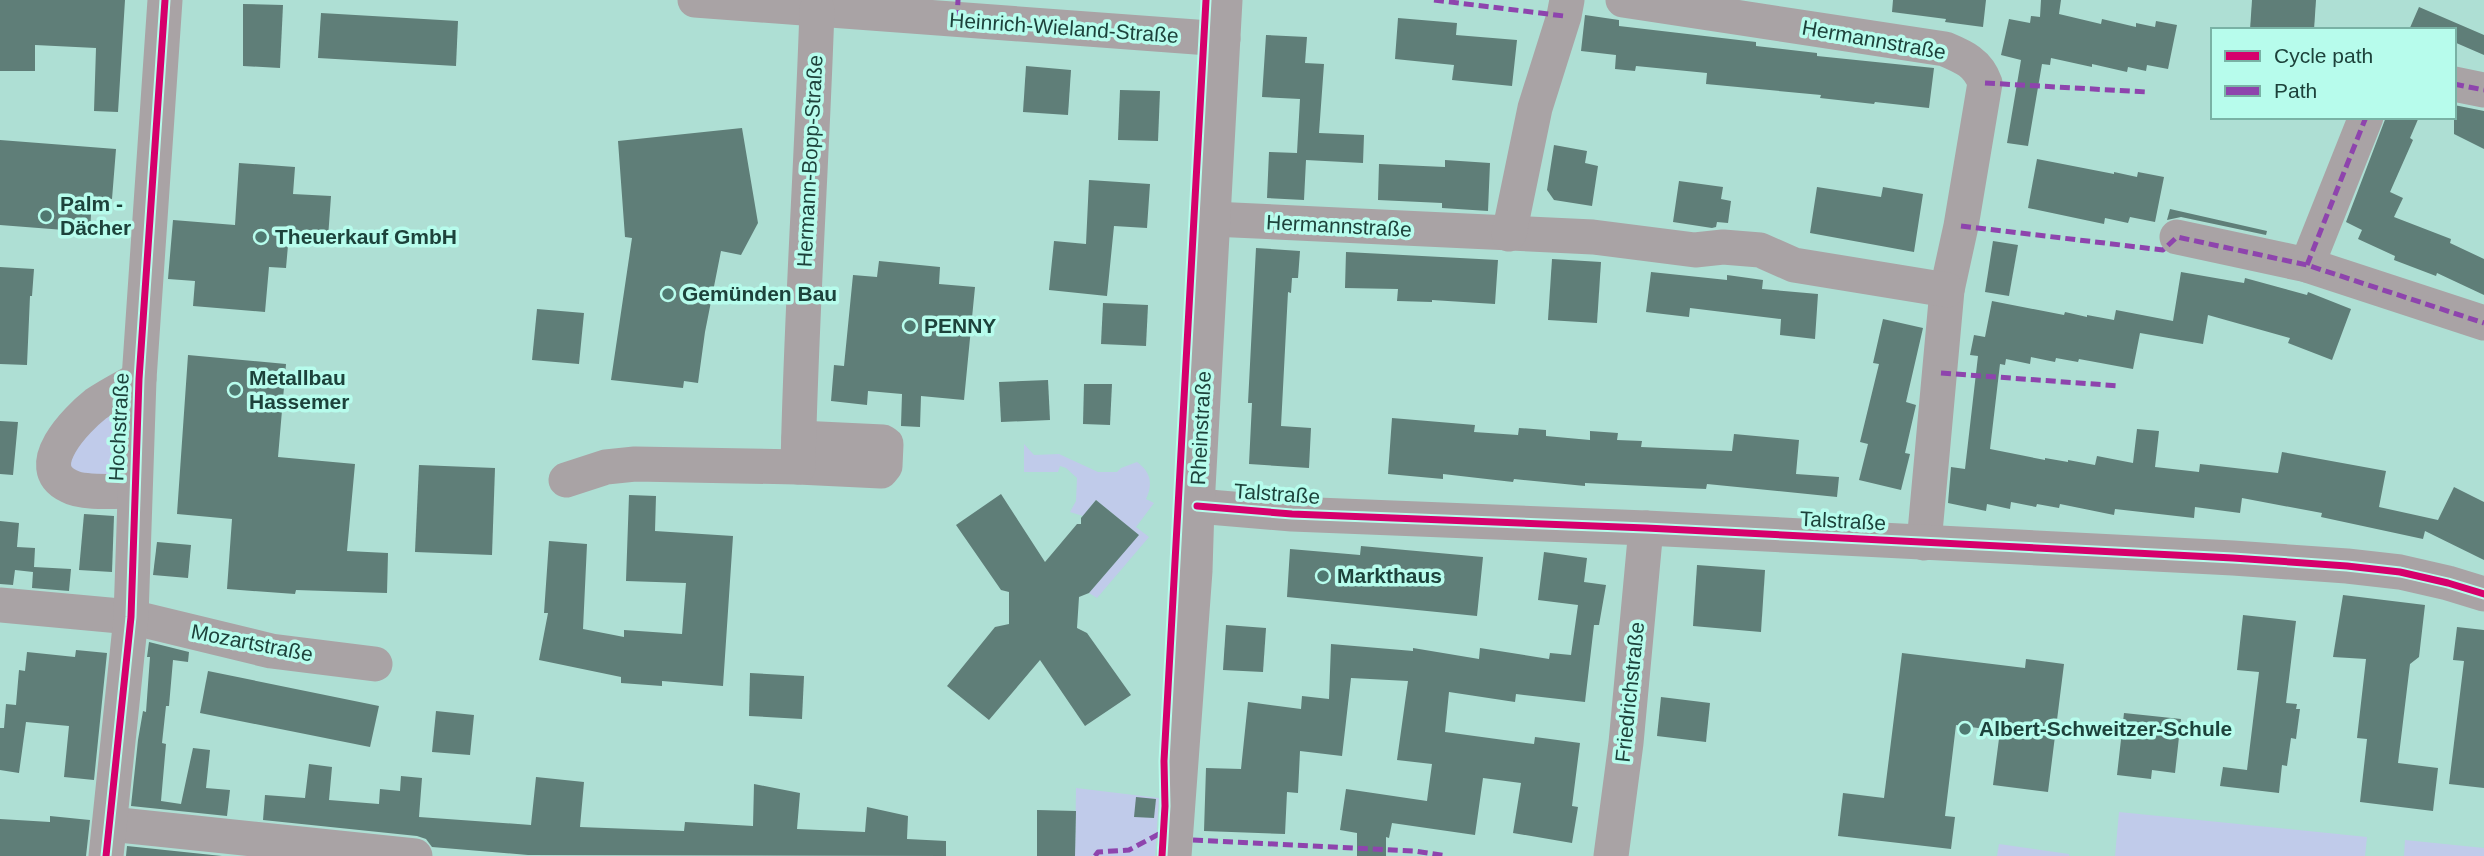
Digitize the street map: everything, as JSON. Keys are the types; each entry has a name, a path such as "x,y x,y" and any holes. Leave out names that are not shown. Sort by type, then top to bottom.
{"street":[{"name":"Hochstraße","path":"108,840 131,617 139,379 165,0"},
{"name":"Heinrich-Wieland-Straße","path":"695,0 1223,39"},
{"name":"Rheinstraße","path":"1174,856 1194,597 1225,0"},
{"path":"1509,234 1535,108 1567,0"},
{"name":"Hermannstraße","path":"1623,0 1945,49 1968,59 1981,71 1985,83 1961,226 1947,290 1924,543"},
{"name":"Hermann-Bopp-Straße","path":"566,480 606,467 798,453 817,9"},
{"path":"2456,84 2484,90"},
{"path":"2307,265 2365,119"},
{"name":"Hermannstraße","path":"1212,219 1592,237 1695,250 1723,247 1760,250 1794,265 1947,290"},
{"path":"2177,237 2307,265 2484,323"},
{"name":"Hochstraße","path":"134,491 69,487 55,471 53,461 57,447 96,404 139,379"},
{"name":"Talstraße","path":"1197,506 1292,514 1646,528 2128,552 2347,566 2400,572 2484,594"},
{"name":"Friedrichstraße","path":"1611,856 1626,743 1646,528"},
{"name":"Mozartstraße","path":"0,605 131,617 271,651 375,664"},
{"path":"108,840 415,856"}],"shaded area":[{"path":"128,405 125,476 69,473 72,440 88,420"},
{"path":"1024,444 1034,455 1059,454 1098,472 1117,472 1137,462 1148,474 1150,488 1146,499 1154,503 1136,527 1149,537 1097,598 1089,593 1138,535 1096,500 1083,516 1070,512 1076,501 1077,478 1060,466 1058,472 1024,472"},
{"path":"1076,788 1159,798 1155,856 1075,856"},
{"path":"2119,812 2367,837 2365,856 2115,856"},
{"path":"2405,840 2484,848 2484,856 2404,856"},
{"path":"1999,844 2069,854 2069,856 1997,856"}],"building":[{"path":"0,0 125,0 118,112 94,111 96,48 35,45 35,71 0,71"},
{"path":"1893,0 1986,0 1983,27 1892,12"},
{"path":"2041,0 2061,0 2059,14 2101,24 2102,19 2136,27 2136,23 2155,27 2156,21 2177,25 2168,69 2147,65 2146,71 2128,67 2127,72 2051,58 2050,65 2042,64 2028,146 2007,143 2021,60 2001,55 2009,19 2030,23 2031,16 2040,17"},
{"path":"2252,0 2316,0 2314,28 2250,28"},
{"path":"243,4 283,5 280,68 243,66"},
{"path":"2419,7 2484,35 2484,55 2456,43 2456,28 2410,28"},
{"path":"321,13 458,21 456,66 318,58"},
{"path":"1585,15 1619,20 1619,26 1756,42 1756,46 1817,53 1817,56 1934,68 1929,108 1706,84 1707,73 1636,66 1635,71 1615,69 1616,55 1581,51"},
{"path":"1398,18 1457,23 1456,35 1517,40 1512,86 1452,80 1454,65 1395,59"},
{"path":"1266,35 1307,37 1305,63 1324,64 1319,133 1364,135 1363,163 1306,160 1304,200 1267,198 1269,152 1297,153 1300,99 1262,97"},
{"path":"1026,66 1071,70 1068,115 1023,112"},
{"path":"1120,90 1160,91 1158,141 1118,140"},
{"path":"2456,105 2484,111 2484,149 2454,134"},
{"path":"2385,119 2418,119 2410,138 2413,140 2390,192 2403,198 2394,217 2451,239 2450,243 2484,259 2484,295 2437,273 2436,276 2394,260 2395,256 2358,239 2362,230 2346,222"},
{"name":"Gemünden Bau","path":"742,128 758,223 741,255 721,251 698,383 684,381 683,388 611,380 632,238 625,237 618,141"},
{"path":"0,140 116,149 112,199 92,197 90,232 0,225"},
{"path":"1554,145 1587,151 1585,163 1598,166 1592,206 1554,200 1547,190"},
{"path":"2037,159 2114,174 2137,177 2138,172 2164,177 2155,222 2130,217 2128,223 2105,218 2104,224 2028,208"},
{"path":"1445,160 1490,163 1488,211 1442,208 1442,203 1378,200 1379,164 1445,167"},
{"name":"Theuerkauf GmbH","path":"239,163 295,167 293,194 331,196 328,238 289,234 286,268 269,267 265,312 193,306 195,281 168,279 173,220 235,225"},
{"path":"1089,180 1150,184 1147,228 1114,226 1107,296 1049,290 1054,241 1086,244"},
{"path":"1679,181 1723,187 1721,199 1731,201 1728,223 1717,222 1716,227 1712,228 1673,222"},
{"path":"1817,187 1881,197 1883,187 1923,194 1914,252 1810,233"},
{"path":"2170,209 2267,231 2266,235 2181,217 2167,220"},
{"path":"1993,241 2018,245 2009,296 1985,292"},
{"path":"1256,248 1300,251 1298,278 1292,278 1291,293 1288,292 1281,426 1311,428 1309,468 1249,464 1252,403 1248,403"},
{"path":"1346,252 1498,260 1495,304 1397,301 1398,289 1345,288"},
{"path":"1552,259 1601,262 1597,323 1548,320"},
{"name":"PENNY","path":"879,261 940,267 939,284 975,287 964,400 921,396 920,427 901,426 902,394 868,391 867,405 831,401 834,365 844,366 853,275 877,277"},
{"path":"0,267 34,269 27,365 0,364"},
{"path":"1651,272 1727,280 1727,275 1763,280 1762,289 1818,294 1815,339 1780,335 1781,319 1690,308 1689,317 1646,312"},
{"path":"2181,272 2244,283 2245,278 2307,295 2308,292 2351,309 2332,360 2288,343 2290,338 2208,315 2203,344 2140,333 2133,369 2079,359 2078,362 2056,358 2055,362 2031,357 2030,364 2006,359 2005,365 2000,364 1990,449 2045,460 2068,460 2095,465 2097,456 2133,463 2137,429 2159,431 2155,467 2199,472 2200,464 2278,473 2282,452 2386,471 2379,507 2438,520 2454,487 2484,502 2484,560 2425,531 2423,539 2321,517 2322,513 2242,498 2240,513 2195,507 2194,518 2115,509 2114,515 2060,504 2059,508 2011,502 2010,509 1987,504 1986,511 1948,503 1951,467 1965,469 1978,356 1970,355 1974,335 1985,337 1992,301 2064,315 2065,312 2114,320 2116,310 2173,321"},
{"path":"1103,303 1148,305 1146,346 1101,344"},
{"path":"537,309 584,313 579,364 532,360"},
{"path":"1883,319 1923,328 1906,402 1916,405 1905,453 1910,454 1901,490 1859,480 1868,444 1860,442 1879,364 1873,363"},
{"path":"188,355 286,364 278,457 355,464 347,551 388,553 387,593 296,590 295,594 227,589 232,519 177,514"},
{"path":"1048,380 1050,420 1001,422 999,382"},
{"path":"1084,384 1112,384 1110,425 1083,424"},
{"path":"1392,418 1475,425 1474,432 1518,435 1519,428 1546,430 1546,436 1590,440 1590,431 1618,433 1617,440 1642,441 1641,447 1732,451 1734,434 1799,440 1796,474 1839,477 1837,497 1707,484 1706,489 1585,483 1585,486 1443,474 1443,479 1388,474"},
{"path":"0,421 18,422 13,475 0,474"},
{"path":"419,465 495,468 492,555 415,552"},
{"path":"1001,494 1045,562 1077,524 1081,524 1081,518 1096,500 1139,535 1089,593 1079,597 1077,628 1087,633 1131,695 1085,726 1040,660 989,720 947,686 995,627 1009,624 1009,592 1001,590 956,525"},
{"path":"629,495 656,496 655,531 733,536 723,686 662,681 662,686 621,683 621,677 539,660 548,613 544,613 549,541 587,544 583,629 624,637 624,630 682,634 686,583 626,581"},
{"path":"84,514 114,516 112,572 79,570"},
{"path":"0,521 19,523 17,547 35,548 34,567 71,569 69,591 32,588 33,572 15,570 13,585 0,584"},
{"path":"157,542 191,545 188,578 153,575"},
{"path":"1361,546 1483,557 1477,616 1287,597 1290,549 1360,555"},
{"path":"1544,552 1587,558 1584,582 1606,585 1599,625 1594,625 1585,702 1516,694 1515,702 1449,692 1445,732 1534,744 1535,737 1580,743 1572,806 1578,807 1572,843 1513,833 1521,783 1483,778 1475,835 1392,823 1389,838 1386,837 1386,856 1357,856 1357,833 1340,830 1346,789 1427,801 1432,764 1397,760 1408,681 1351,678 1342,756 1300,751 1298,793 1287,792 1285,834 1204,831 1206,768 1241,769 1248,702 1301,709 1302,696 1329,699 1331,644 1413,651 1413,648 1479,659 1480,648 1549,659 1550,653 1571,655 1578,605 1538,600"},
{"path":"1697,565 1765,570 1761,632 1693,626"},
{"path":"2343,595 2425,605 2419,657 2410,664 2398,763 2438,768 2433,811 2360,802 2367,739 2357,738 2366,659 2333,657"},
{"path":"2243,615 2296,621 2286,703 2297,704 2296,709 2300,709 2296,739 2291,738 2287,766 2282,765 2279,793 2220,786 2223,767 2247,770 2259,672 2237,670"},
{"path":"1226,625 1266,628 1263,672 1223,670"},
{"path":"2457,627 2484,630 2484,788 2449,784 2464,661 2453,660"},
{"path":"149,642 189,652 188,662 173,660 162,743 166,744 161,801 181,804 193,748 210,750 206,788 230,790 227,816 131,806 138,740 143,711 146,712"},
{"path":"76,650 107,653 94,780 64,777 69,726 26,722 19,773 0,770 0,728 4,728 6,704 16,705 19,670 25,671 27,652 75,657"},
{"path":"1902,653 2025,668 2026,659 2064,664 2048,792 1993,785 2000,731 1956,725 1945,816 1955,817 1951,849 1838,836 1843,793 1884,798"},
{"path":"208,671 379,706 370,747 200,713"},
{"path":"750,673 804,676 802,719 749,716"},
{"path":"1661,697 1710,703 1706,742 1657,736"},
{"path":"436,711 474,715 470,755 432,752"},
{"path":"2124,713 2181,719 2175,773 2152,770 2151,779 2117,775"},
{"path":"309,764 332,767 329,800 379,804 380,789 400,791 401,776 422,778 419,817 531,825 536,777 584,782 580,827 684,831 685,822 753,826 754,784 800,793 797,829 865,832 867,807 908,816 907,839 946,841 946,856 528,855 432,847 426,839 417,836 263,820 265,795 305,798"},
{"path":"1136,797 1156,799 1154,818 1134,817"},
{"path":"1037,810 1076,811 1075,856 1037,856"},
{"path":"50,816 90,820 86,856 0,856 0,819 50,822"},
{"path":"127,846 222,856 126,856"}],"marked path":[{"path":"957,20 958,0"},
{"path":"1434,0 1564,16"},
{"path":"1985,83 2147,92"},
{"path":"2456,84 2484,90"},
{"path":"2307,265 2365,119"},
{"path":"1961,226 2163,250 2177,237 2307,265 2484,323"},
{"path":"1941,373 2120,386"},
{"path":"1095,856 1098,852 1129,850 1159,834"},
{"path":"1193,840 1414,851 1447,856"}],"cycle path":[{"path":"106,856 131,617 139,379 165,0"},
{"path":"1162,856 1164,761 1206,0"},
{"path":"1197,506 1292,514 1646,528 2233,558 2400,572 2484,594"}],"place":[{"name":"Palm - Dächer","path":"46,216"},
{"name":"Theuerkauf GmbH","path":"261,237"},
{"name":"Gemünden Bau","path":"668,294"},
{"name":"PENNY","path":"910,326"},
{"name":"Metallbau Hassemer","path":"235,390"},
{"name":"Markthaus","path":"1323,576"},
{"name":"Albert-Schweitzer-Schule","path":"1965,729"}]}
